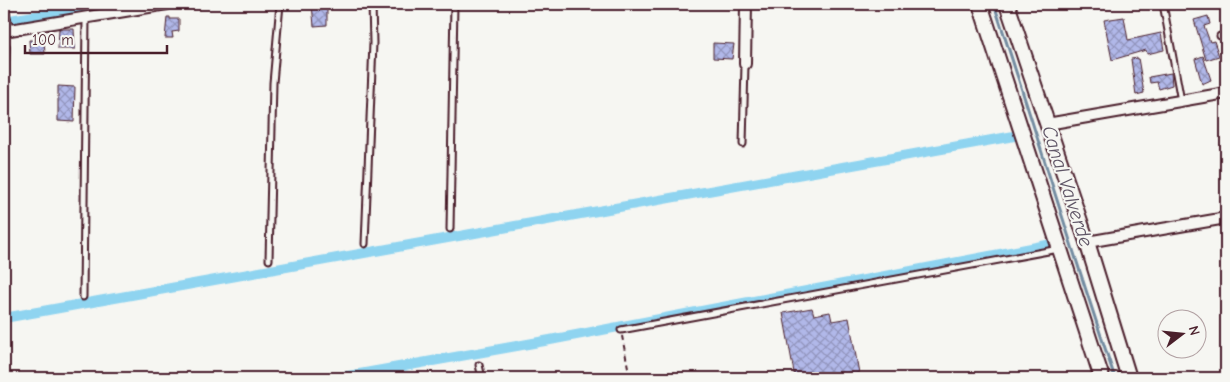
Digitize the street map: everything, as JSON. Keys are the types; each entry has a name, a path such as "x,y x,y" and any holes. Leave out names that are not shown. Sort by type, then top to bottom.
{"street":[{"path":"7,31 167,4"},
{"path":"745,64 746,4"},
{"path":"980,4 1102,378"},
{"path":"1007,4 1087,242 1129,378"},
{"path":"1047,124 1226,93"},
{"path":"1087,242 1226,218"}],"lane":[{"path":"4,4 7,31"},
{"path":"269,260 274,83 280,4"},
{"path":"365,244 373,43 372,4"},
{"path":"450,228 454,4"},
{"path":"1163,4 1181,101"},
{"path":"83,297 86,17"},
{"path":"1220,36 1226,34"},
{"path":"4,41 6,47 4,112"},
{"path":"743,144 745,64"},
{"path":"621,330 1060,249"},
{"path":"479,365 482,378"}],"path":[{"path":"621,330 630,378"}],"building":[{"path":"312,4 327,4 327,25 314,26"},
{"path":"1208,16 1210,24 1204,26 1210,42 1214,41 1219,56 1206,60 1194,20"},
{"path":"167,17 179,19 179,31 172,32 173,38 165,38"},
{"path":"1124,17 1128,40 1161,33 1164,50 1147,54 1146,50 1112,60 1104,20"},
{"path":"59,29 74,29 75,49 58,49"},
{"path":"29,40 44,40 45,54 30,54"},
{"path":"713,43 734,44 732,59 713,58"},
{"path":"1203,56 1211,80 1202,84 1195,59"},
{"path":"1138,58 1144,93 1136,95 1131,59"},
{"path":"1171,73 1172,85 1159,89 1157,82 1150,83 1149,77"},
{"path":"58,86 75,87 74,122 58,121"},
{"path":"812,308 814,315 830,312 832,321 849,318 859,373 832,378 795,378 783,313"}],"waterway":[{"path":"4,21 107,4"},
{"name":"Canal Valverde","path":"994,4 1115,378"},
{"path":"4,318 1014,136"},
{"path":"337,378 550,340 1052,244"}]}
